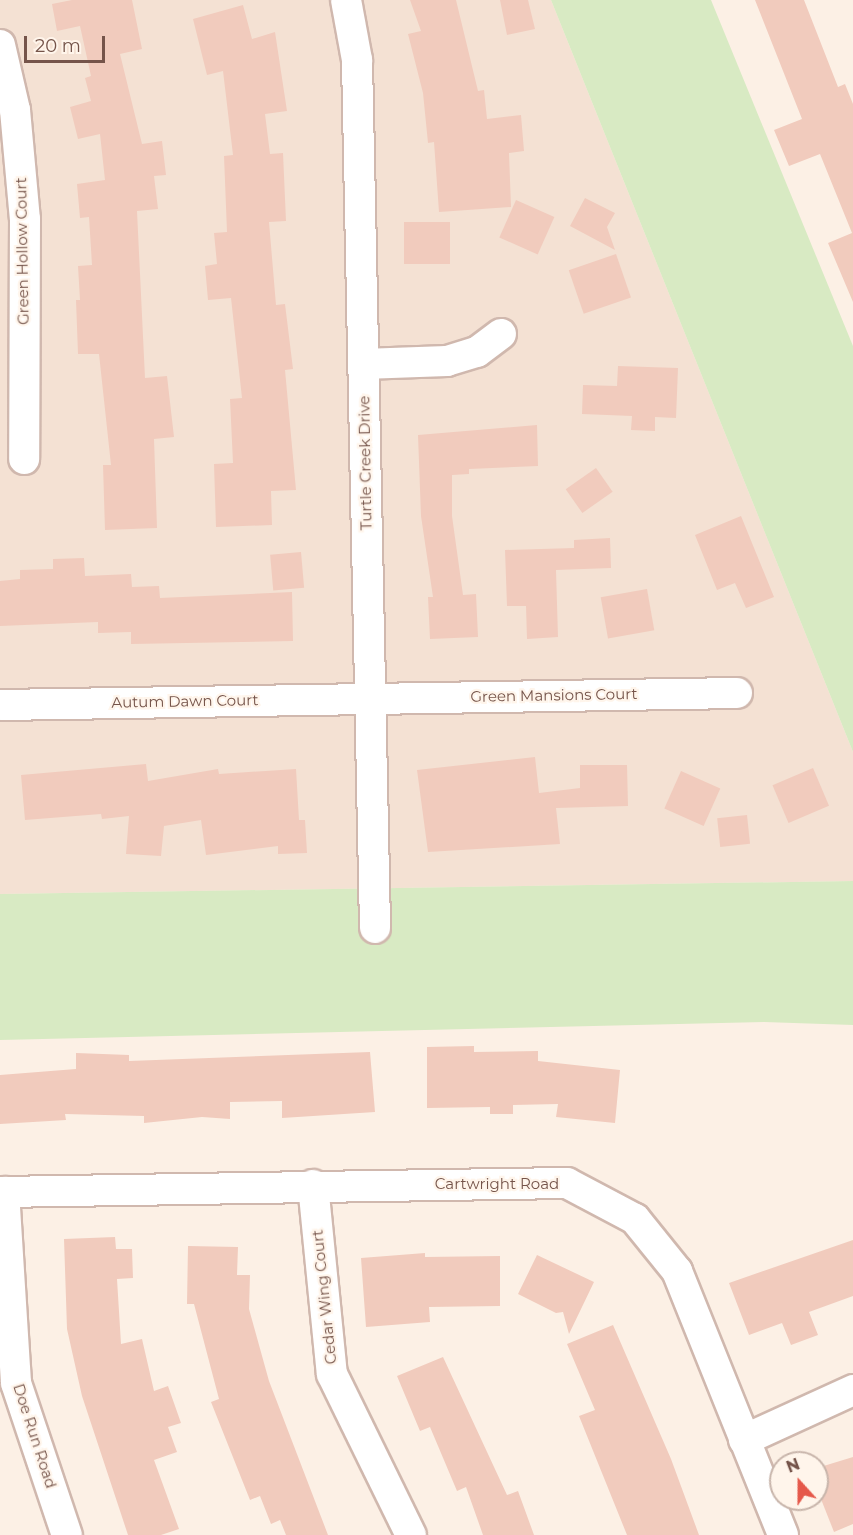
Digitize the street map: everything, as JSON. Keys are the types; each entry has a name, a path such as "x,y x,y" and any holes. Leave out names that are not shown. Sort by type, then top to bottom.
{"street":[{"name":"Turtle Creek Drive","path":"346,0 357,60 375,928"},
{"name":"Green Hollow Court","path":"0,45 15,110 25,219 24,459"},
{"path":"363,364 447,361 477,352 501,334"},
{"name":"Green Mansions Court","path":"371,697 737,693"},
{"name":"Autum Dawn Court","path":"0,705 371,697"},
{"name":"Cartwright Road","path":"2,1192 313,1185 567,1184 635,1219 677,1271 783,1535"},
{"name":"Cedar Wing Court","path":"313,1185 332,1374 411,1535"},
{"name":"Doe Run Road","path":"2,1192 16,1383 67,1535"},
{"path":"744,1440 853,1390"}],"shaded area":[{"path":"0,0 551,0 853,752 853,881 0,894"}],"green space":[{"path":"551,0 711,0 853,346 853,752"},
{"path":"853,881 853,1025 764,1022 0,1040 0,894"}],"building":[{"path":"72,0 132,0 142,49 120,54 142,144 162,141 166,175 154,176 158,209 137,211 145,378 167,376 174,437 154,439 157,528 105,530 103,465 111,465 99,354 78,354 76,300 80,300 78,266 92,265 89,217 80,218 77,184 105,180 100,134 78,139 70,107 91,101 85,78 91,76 80,26 57,31 52,4"},
{"path":"410,0 456,0 478,91 484,90 487,119 521,115 524,151 509,153 511,207 439,212 434,142 428,143 423,93 408,34 421,31"},
{"path":"500,0 528,0 535,29 507,35"},
{"path":"755,0 804,0 838,87 845,84 853,104 853,302 828,243 852,233 820,154 789,166 774,130 802,119"},
{"path":"243,5 252,39 275,32 287,111 265,114 270,154 283,153 286,221 269,222 276,305 285,304 293,369 285,370 296,490 271,491 272,525 216,527 214,464 233,463 230,399 242,398 231,298 208,300 205,266 217,264 214,233 227,232 224,156 233,155 223,71 207,75 193,19"},
{"path":"585,198 615,213 607,227 615,250 570,226"},
{"path":"516,200 554,217 538,255 499,237"},
{"path":"404,222 450,222 450,264 404,264"},
{"path":"616,254 631,297 584,314 569,270"},
{"path":"618,366 678,368 676,418 655,417 655,431 631,430 632,416 582,414 583,385 617,386"},
{"path":"537,425 538,466 469,469 469,474 452,475 452,516 463,595 476,594 478,637 430,639 428,597 433,597 421,516 418,435"},
{"path":"596,468 613,492 582,513 566,489"},
{"path":"741,516 774,597 746,608 735,583 717,590 695,535"},
{"path":"610,538 611,568 556,570 558,637 527,639 526,606 507,606 505,550 574,548 574,540"},
{"path":"301,552 304,588 273,591 270,555"},
{"path":"84,558 85,576 131,574 132,587 159,586 160,598 292,592 293,641 131,644 131,632 98,633 98,622 0,626 0,581 20,579 20,570 53,569 53,559"},
{"path":"647,589 654,630 608,639 601,597"},
{"path":"535,757 539,793 580,788 580,765 627,765 628,806 556,808 560,844 428,852 417,770"},
{"path":"146,764 148,781 218,769 219,774 296,769 299,820 305,820 307,853 278,854 278,846 206,855 201,820 164,826 161,856 126,854 129,816 102,819 101,814 25,820 21,775"},
{"path":"813,768 829,806 789,823 772,785"},
{"path":"681,771 720,788 704,826 664,808"},
{"path":"747,815 750,844 720,847 717,818"},
{"path":"474,1046 474,1052 538,1051 538,1061 620,1070 615,1123 556,1117 558,1104 513,1105 513,1114 490,1114 490,1107 427,1108 427,1047"},
{"path":"370,1052 375,1112 282,1118 282,1101 230,1102 230,1119 202,1117 144,1123 144,1116 65,1114 66,1120 0,1124 0,1075 76,1069 76,1053 129,1055 129,1061"},
{"path":"115,1237 116,1249 132,1249 133,1278 117,1279 121,1344 142,1339 154,1391 168,1386 181,1423 168,1427 177,1452 154,1460 179,1529 161,1535 128,1535 82,1396 67,1329 64,1239"},
{"path":"853,1240 853,1296 809,1312 818,1335 791,1345 782,1323 749,1335 729,1283"},
{"path":"188,1246 238,1247 237,1275 250,1275 249,1309 269,1381 328,1535 286,1535 280,1520 271,1524 260,1496 250,1500 211,1402 219,1399 194,1304 187,1304"},
{"path":"425,1253 425,1257 500,1256 500,1306 429,1307 430,1322 366,1327 361,1258"},
{"path":"537,1255 594,1282 569,1334 563,1312 556,1313 518,1294"},
{"path":"613,1325 671,1459 699,1535 627,1535 579,1416 595,1410 567,1344"},
{"path":"443,1357 507,1495 518,1491 534,1535 483,1535 466,1487 457,1491 430,1427 420,1431 397,1376"},
{"path":"853,1457 853,1524 834,1532 826,1511 829,1511 829,1464"}]}
